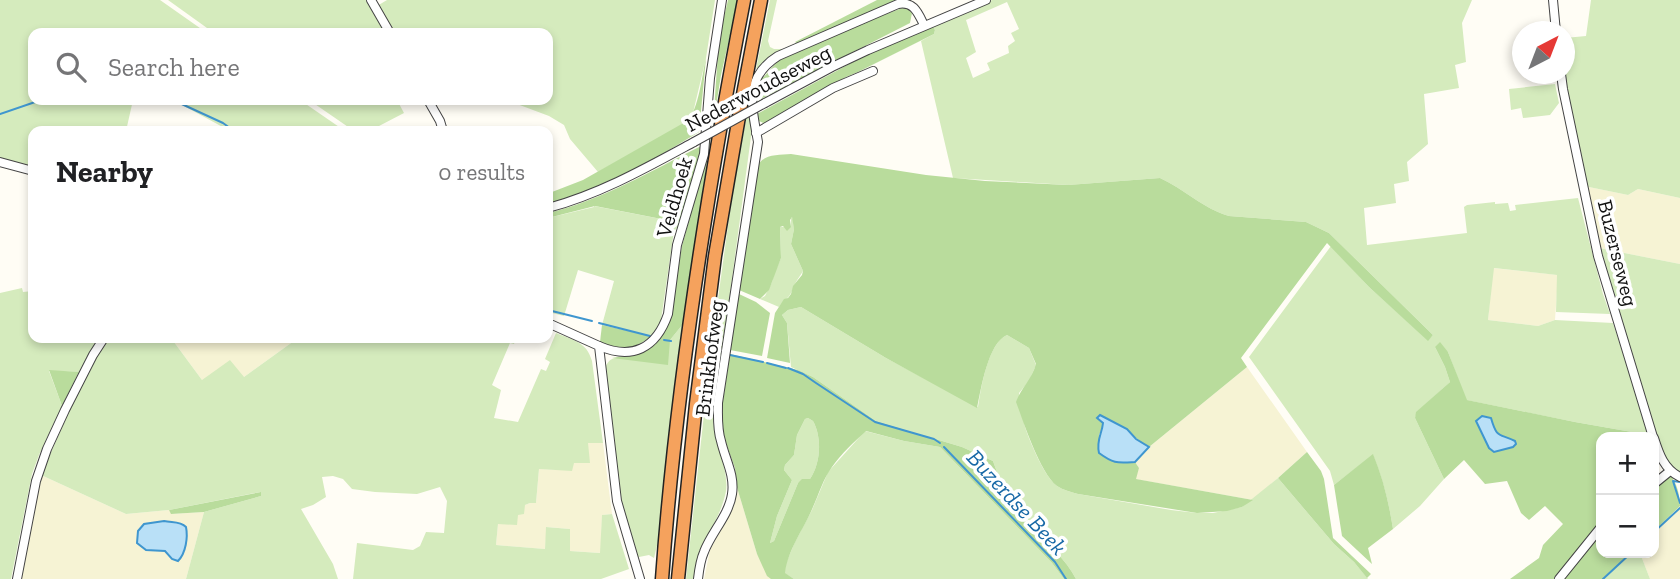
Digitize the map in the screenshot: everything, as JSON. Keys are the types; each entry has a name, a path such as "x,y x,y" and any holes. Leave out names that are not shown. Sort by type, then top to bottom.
{"highway":[{"path":"662,579 679,402 698,265 721,118 744,0"},
{"path":"678,579 715,256 761,0"}],"street":[{"path":"371,0 387,28"},
{"name":"Veldhoek","path":"553,325 616,352 634,352 659,334 668,314 677,245 704,154 710,78 722,0"},
{"name":"Nederwoudseweg","path":"553,207 613,185 832,67 986,0"},
{"path":"1553,0 1555,21"},
{"name":"Brinkhofweg","path":"698,579 704,552 732,494 732,478 718,424 718,403 758,142 751,104 753,90 760,74 772,60 902,3 913,6 924,25"},
{"path":"756,133 833,88 873,71"},
{"name":"Buzerseweg","path":"1562,84 1598,256 1652,432"},
{"path":"431,105 442,126"},
{"path":"0,163 28,170"},
{"path":"17,579 36,481 47,449 101,343"},
{"path":"598,346 617,501 640,579"},
{"name":"Buzerseweg","path":"1659,451 1670,471"},
{"path":"1659,480 1670,471 1680,477"},
{"path":"1559,579 1596,533"}],"shaded area":[{"path":"1584,186 1628,195 1638,189 1680,198 1680,264 1599,248"},
{"path":"1493,268 1558,275 1555,320 1538,326 1488,320"},
{"path":"175,343 291,343 244,377 202,380"},
{"path":"1247,367 1307,452 1253,500 1135,479 1139,468 1135,462 1149,447"},
{"path":"588,442 603,443 612,514 602,515 601,553 570,551 570,529 547,527 545,549 496,545 498,524 518,514 525,505 536,503 539,469 571,470 572,464"},
{"path":"41,475 126,514 169,510 172,514 204,512 186,579 19,579"},
{"path":"736,484 757,554 771,578 786,579 704,579 710,550 732,510"},
{"path":"1680,506 1680,579 1650,579 1642,558 1659,558 1659,526"}],"green space":[{"path":"0,0 160,0 200,28 28,28 28,105 132,105 127,126 28,126 28,165 0,158"},
{"path":"168,0 366,0 382,28 207,28"},
{"path":"387,0 715,0 706,58 692,117 598,172 570,139 564,125 520,105 553,105 553,28 389,28 377,6"},
{"path":"728,0 738,0 713,125 719,38"},
{"path":"770,0 777,0 768,41 774,49 784,49 756,69"},
{"path":"877,0 902,0 799,45 795,42"},
{"path":"992,0 1472,0 1462,23 1466,62 1455,65 1459,88 1424,94 1428,144 1407,162 1409,181 1394,184 1396,203 1364,208 1367,245 1467,233 1464,207 1467,205 1508,203 1510,211 1516,210 1515,205 1578,198 1610,314 1556,312 1557,275 1494,268 1488,320 1538,326 1555,320 1613,323 1648,432 1632,432 1575,422 1466,400 1448,352 1435,347 1450,382 1417,412 1415,418 1444,479 1420,506 1393,529 1385,491 1373,455 1334,485 1330,471 1249,357 1331,246 1369,287 1428,340 1433,335 1329,233 1306,222 1229,216 1211,209 1160,178 1068,185 953,178 921,41 934,34 932,25","holes":["1007,2 1019,29 1011,33 1015,41 1008,46 1009,53 987,63 990,70 973,78 966,58 976,52 966,20"]},
{"path":"1591,0 1680,0 1680,198 1638,189 1628,195 1584,186 1572,137 1565,84 1575,84 1575,37 1586,36"},
{"path":"902,8 909,9 912,13 910,23 755,102 759,82 778,61"},
{"path":"932,25 934,34 846,77 772,121 766,124 759,121 755,115 875,50"},
{"path":"706,58 699,132 619,180 553,203 553,192 583,180 687,121 697,100"},
{"path":"1555,84 1559,103 1550,115 1523,118 1521,108 1511,110 1509,89"},
{"path":"182,105 307,105 338,126 221,126"},
{"path":"316,105 400,105 404,113 379,126 347,126"},
{"path":"750,109 752,129 713,421 724,466 726,491 719,514 699,556 694,579 686,579 711,350 734,182"},
{"path":"712,129 683,324 670,340 668,365 612,358 634,354 647,348 670,315 682,246 705,163 708,132"},
{"path":"701,146 700,161 682,223 595,206 553,217 553,212 588,201"},
{"path":"791,154 926,175 985,181 1068,185 1160,178 1211,209 1229,216 1306,222 1329,233 1433,335 1428,341 1369,287 1327,243 1241,358 1247,367 1149,447 1116,424 1103,423 1099,435 1129,462 1135,462 1139,468 1136,479 1253,500 1242,507 1227,511 1197,513 1067,491 1057,486 1045,470 1016,402 1036,364 1029,348 1007,335 1000,340 990,357 977,408 801,307 788,310 782,315 787,323 790,363 767,358 775,313 784,299 791,294 803,271 791,244 794,229 792,217 791,227 787,231 783,226 780,227 781,258 769,290 760,299 739,290 758,165 768,157"},
{"path":"594,207 682,223 674,231 661,320 651,336 602,325 614,281 578,270 564,316 553,313 553,217"},
{"path":"791,217 794,229 791,244 803,271 790,295 779,307 760,299 765,296 781,258 780,227 791,227"},
{"path":"1599,248 1680,264 1680,474 1665,462 1659,443 1659,432 1656,432"},
{"path":"22,288 23,292 28,292 28,343 95,343 79,372 49,371 62,406 32,474 11,579 0,579 0,293"},
{"path":"739,294 770,313 762,356 730,350"},
{"path":"801,307 886,358 978,407 990,356 1000,340 1007,335 1029,348 1036,365 1029,381 1019,393 1022,414 1038,458 1057,486 1078,494 1171,510 1213,513 1242,507 1278,478 1368,579 1076,579 1062,558 1026,521 1004,488 993,461 962,447 876,421 813,377 791,367 787,323 782,315 788,310"},
{"path":"683,324 660,533 654,558 649,555 634,558 623,517 605,368 613,359 670,340"},
{"path":"602,325 651,336 633,347 615,347 600,342"},
{"path":"556,333 578,342 590,355 603,443 588,443 590,463 574,463 572,471 539,469 536,503 525,505 524,514 518,515 517,525 498,524 496,545 545,549 546,527 570,529 570,551 600,553 602,515 612,514 629,569 601,579 353,579 357,543 413,550 420,546 426,532 444,533 447,501 440,487 417,494 375,492 352,489 343,479 333,476 322,477 326,497 301,509 333,564 338,579 186,579 204,512 261,496 260,492 169,510 126,514 41,475 87,371 105,343 175,343 202,380 230,360 244,377 291,343 510,343 492,385 501,390 494,418 518,422 541,369 546,371 550,362 545,359"},
{"path":"1440,342 1448,352 1467,400 1632,432 1596,432 1596,528 1554,579 1510,579 1539,558 1543,545 1563,524 1545,506 1529,520 1521,513 1507,481 1485,484 1464,460 1444,479 1415,418 1416,412 1450,382 1435,347"},
{"path":"730,354 798,370 813,377 876,421 962,447 993,461 1015,505 1062,558 1076,579 1064,579 1052,563 940,447 866,431 839,457 824,482 787,564 785,573 794,579 771,579 757,554 736,484 735,468 723,435 723,401","holes":["805,419 813,421 819,442 814,473 810,479 802,479 798,483 774,541 770,543 777,516 792,480 784,470 785,465 794,455 797,435"]},
{"path":"49,370 79,372 62,406"},
{"path":"808,418 813,421 818,435 819,450 814,473 810,479 798,483 774,541 770,543 777,516 792,480 784,470 785,465 794,455 797,435"},
{"path":"865,431 940,447 1052,563 1064,579 794,579 784,573 795,542 828,472"},
{"path":"1307,452 1324,479 1333,538 1371,574 1367,578 1278,478"},
{"path":"1373,454 1380,472 1393,529 1368,548 1372,564 1342,536 1334,485"},
{"path":"1670,475 1678,490 1680,506 1659,526 1659,495 1659,483"},
{"path":"261,492 261,496 204,512 171,514 169,510"},
{"path":"1596,536 1596,558 1626,558 1603,579 1563,579"},
{"path":"1626,558 1642,558 1650,579 1603,579"}],"water":[{"path":"1100,415 1127,429 1149,447 1135,462 1116,462 1099,453 1103,423 1097,418"},
{"path":"1482,416 1491,418 1497,432 1516,444 1494,452 1489,448 1476,421"},
{"path":"164,521 186,527 186,545 178,561 165,551 146,550 137,543 138,531 144,524"}],"waterway":[{"name":"Buzerdse Beek","path":"0,114 28,104"},
{"name":"Buzerdse Beek","path":"184,105 227,126"},
{"name":"Buzerdse Beek","path":"553,311 592,321"},
{"name":"Buzerdse Beek","path":"599,323 650,336"},
{"name":"Buzerdse Beek","path":"664,340 671,341"},
{"name":"Buzerdse Beek","path":"730,355 763,362"},
{"name":"Buzerdse Beek","path":"767,363 786,368"},
{"name":"Buzerdse Beek","path":"788,368 803,374 875,422 940,443"},
{"name":"Buzerdse Beek","path":"944,447 1055,562 1066,579"},
{"name":"Buzerdse Beek","path":"1680,482 1673,481 1680,503"},
{"name":"Buzerdse Beek","path":"1659,527 1680,508"},
{"name":"Buzerdse Beek","path":"1603,579 1626,558"}]}
